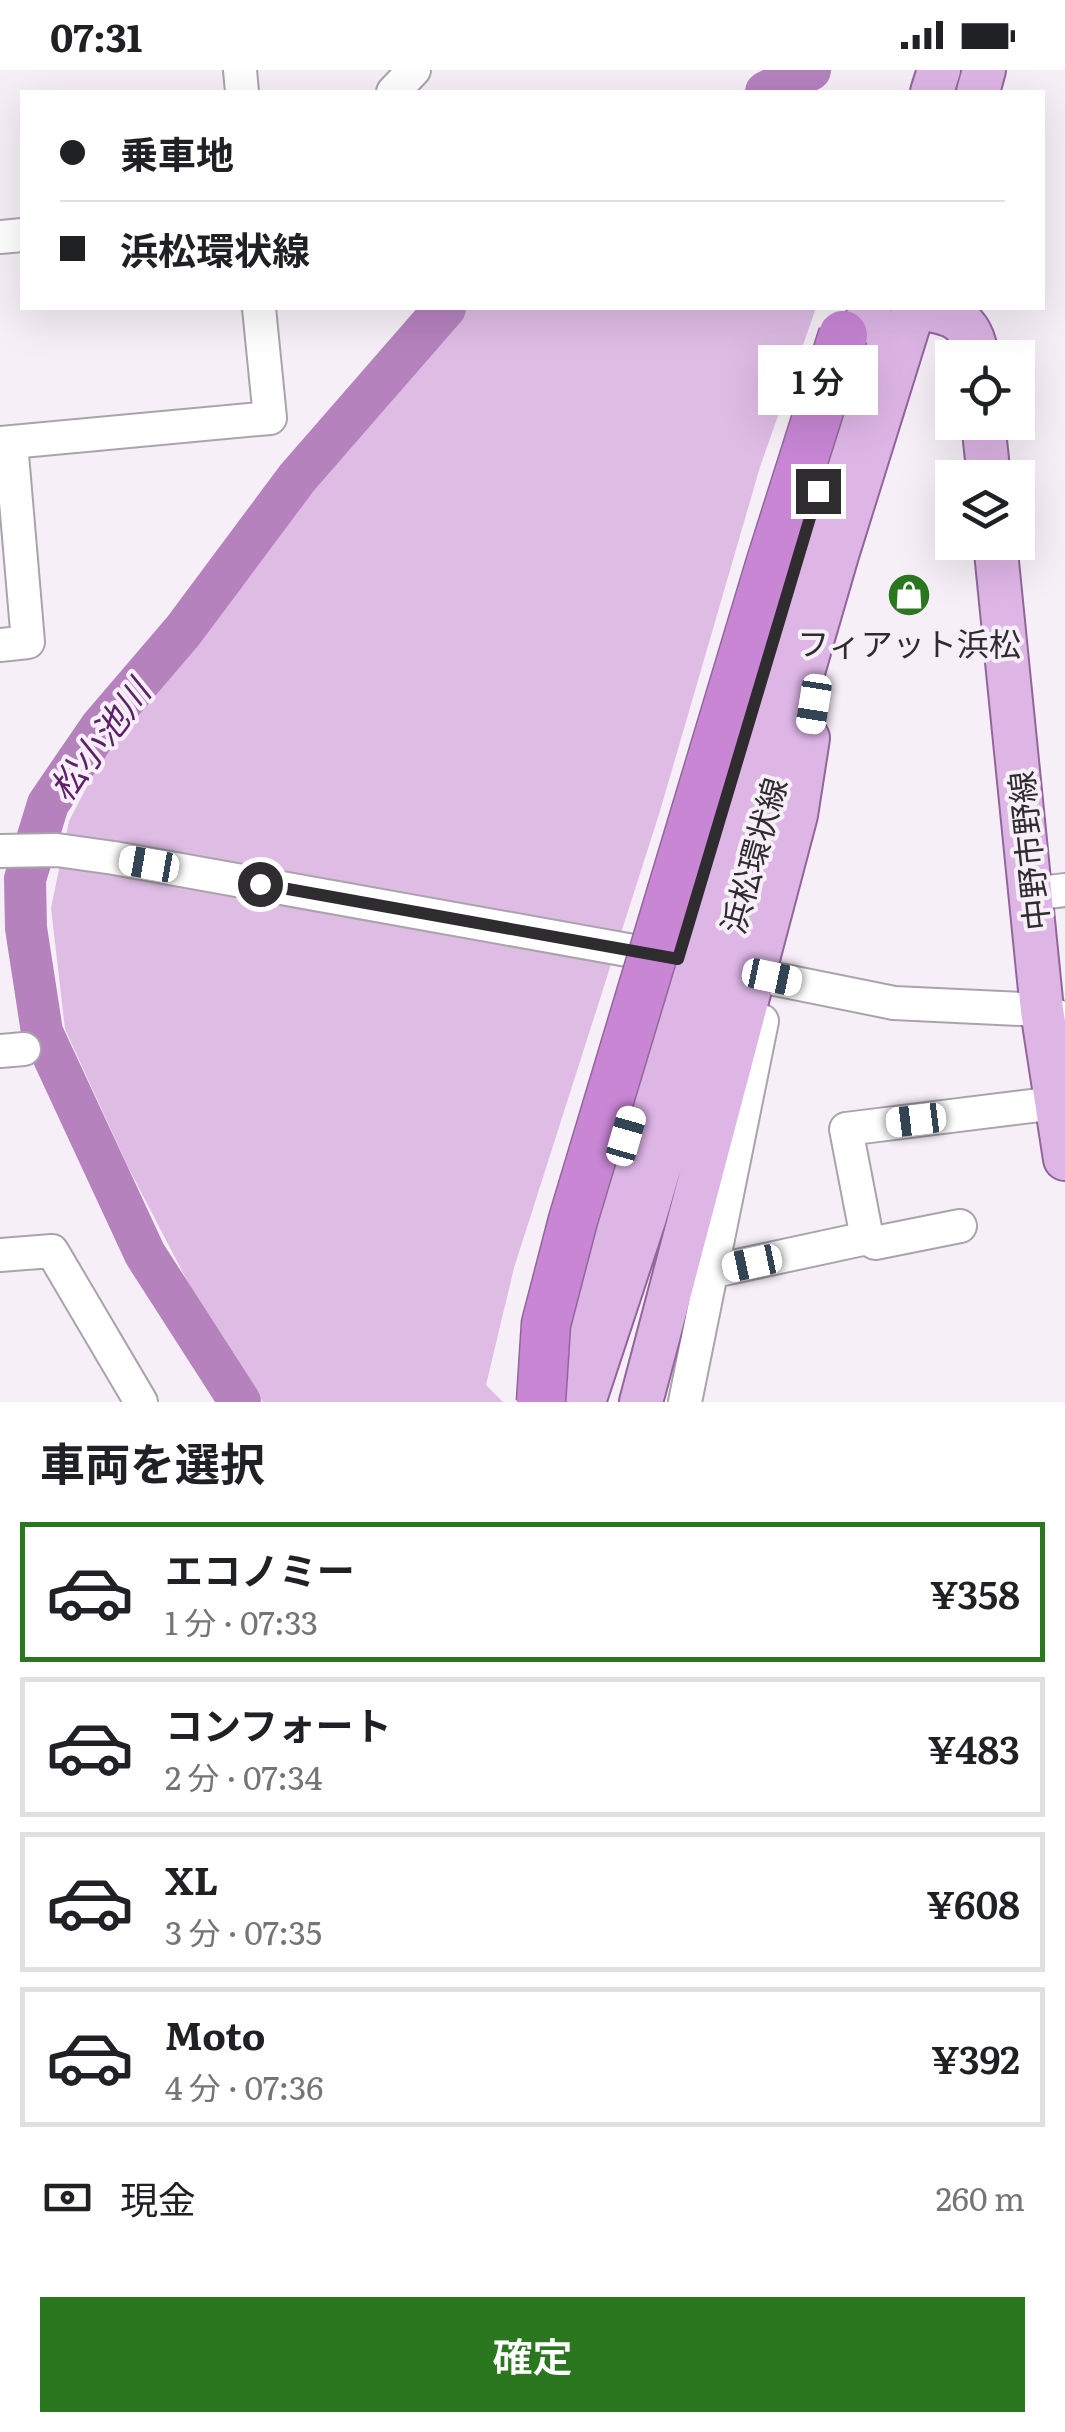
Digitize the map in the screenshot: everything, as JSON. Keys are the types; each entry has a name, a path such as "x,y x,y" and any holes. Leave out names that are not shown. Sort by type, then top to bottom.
{"highway":[{"path":"544,1402 546,1324 573,1220 740,660 856,321"}],"main road":[{"path":"641,1402 695,1272 748,973 796,815 837,555 913,310"},
{"path":"933,310 952,312 966,324 971,340"},
{"name":"浜松環状線","path":"544,1402 788,600 856,321"},
{"name":"中野市野線","path":"999,560 1048,892 1056,1103 1065,1158"},
{"name":"浜松環状線","path":"584,1402 645,1218 748,973"}],"street":[{"path":"395,90 414,70"},
{"path":"0,644 28,642 6,443 270,418 259,310"},
{"path":"9,851 57,850 678,959 894,1003 1054,1014"},
{"path":"960,1226 875,1244 867,1238 846,1129 1056,1103"},
{"path":"686,1402 695,1272 867,1238"},
{"path":"0,1255 52,1251 141,1402"}],"shaded area":[{"path":"464,310 815,310 760,467 660,811 514,1268 486,1385 503,1402 263,1402 218,1340 128,1167 65,1029 51,908 69,821 96,769 239,589 367,412"}],"waterway":[{"name":"松小池川","path":"770,90 810,70"},
{"name":"松小池川","path":"240,1402 145,1254 42,1032 26,928 25,879 48,804 100,728 183,631 297,478 443,310"}],"place":[{"name":"フィアット浜松","path":"909,595"}],"route":[{"path":"260,884 678,959 818,491"}]}
